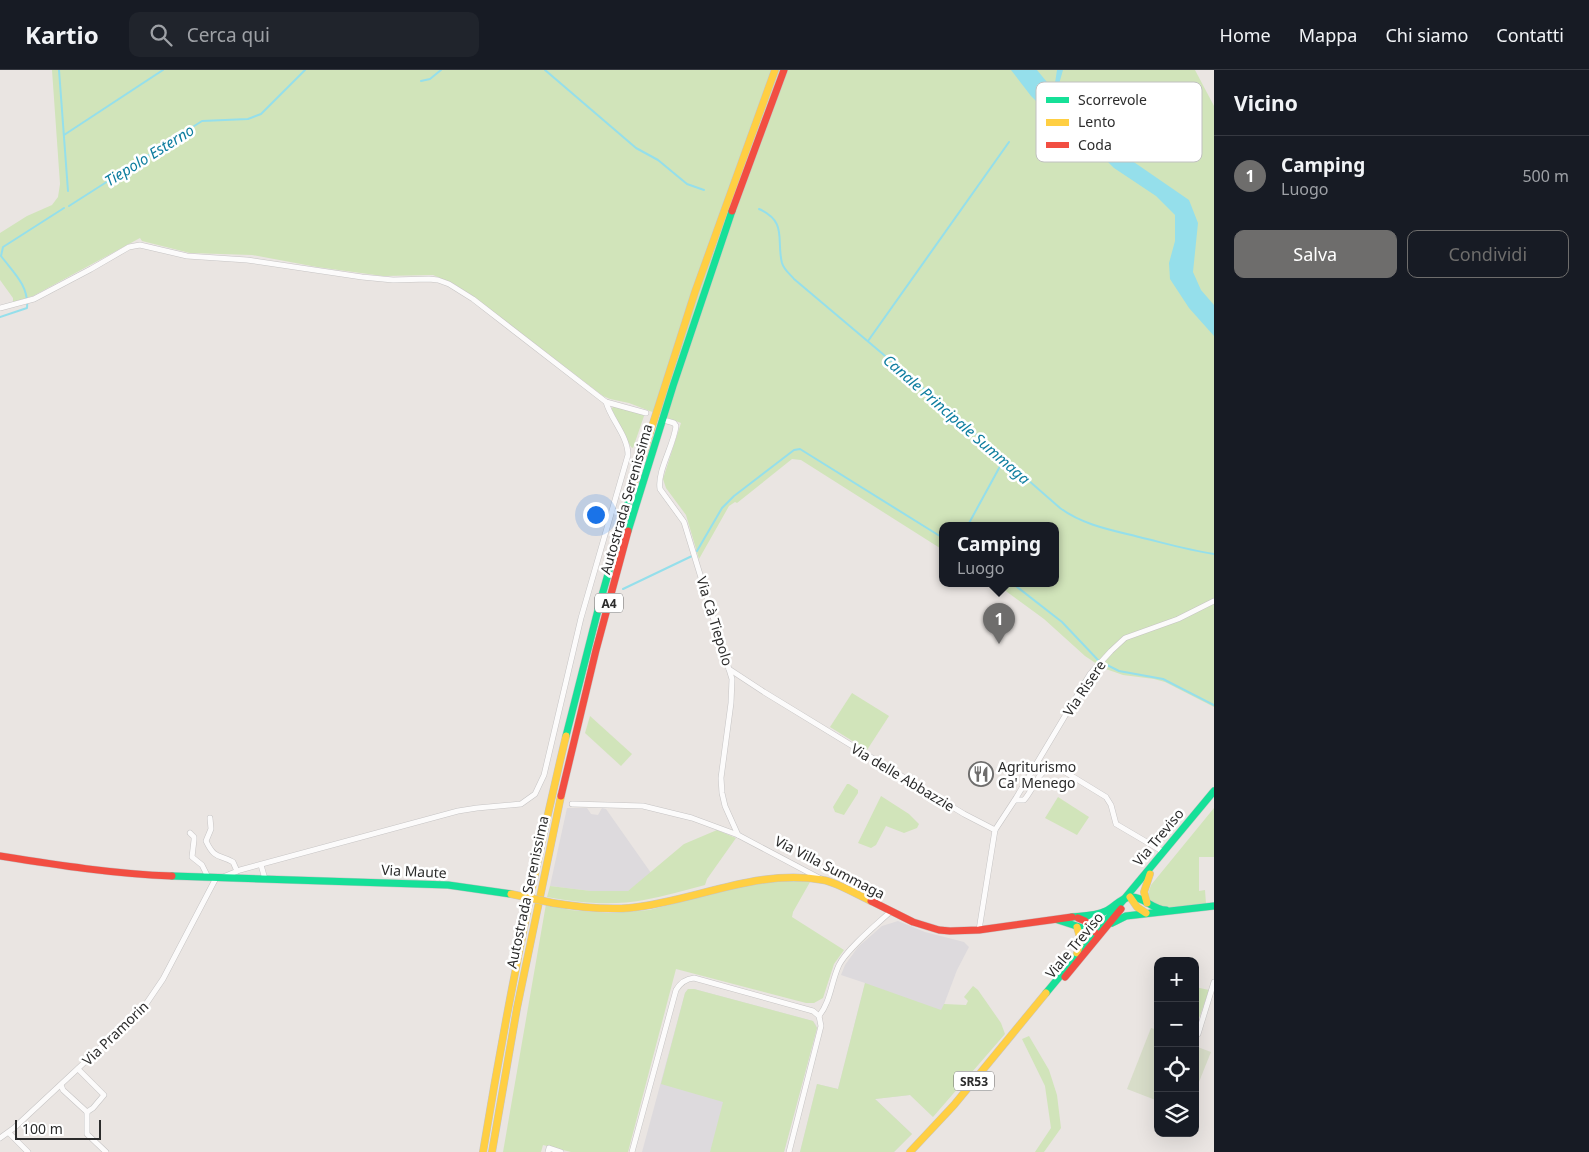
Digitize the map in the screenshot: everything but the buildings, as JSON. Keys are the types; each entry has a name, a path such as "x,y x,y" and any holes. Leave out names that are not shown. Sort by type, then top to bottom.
{"main road":[{"name":"Autostrada Serenissima","path":"483,1152 500,1047 527,905 564,741 606,579 650,429 695,291 775,70"},
{"name":"Autostrada Serenissima","path":"492,1152 537,900 573,742 616,577 659,429 704,293 748,165 784,70"},
{"name":"Via Treviso","path":"1122,900 1214,792"},
{"name":"Via Treviso","path":"1130,897 1214,792"},
{"name":"Via Maute","path":"0,856 113,873 454,886 511,894 585,908 628,908 756,880 793,877 824,880"},
{"path":"1122,900 1130,897 1154,861"},
{"path":"1147,903 1144,899 1144,892 1150,874"},
{"name":"Via Villa Summaga","path":"824,880 913,922 939,930 979,930 1101,914 1122,900"},
{"path":"1130,897 1159,910 1166,910"},
{"path":"1130,897 1137,907 1147,913"},
{"name":"Viale Treviso","path":"1036,1007 1072,969 1130,897"},
{"name":"Viale Treviso","path":"910,1152 954,1105 1122,900"},
{"path":"1072,969 1095,932 1119,918 1166,910 1214,906"},
{"path":"1078,917 1085,921 1095,932"},
{"path":"1058,920 1095,932"},
{"path":"1076,954 1081,941 1077,927"}],"street":[{"path":"0,308 31,299 91,269 129,247 140,246 187,256 247,260 362,278 438,280 473,298 606,402 646,413"},
{"path":"218,878 458,811 521,804 535,794 544,775 580,618 628,455 628,448 609,412 606,402"},
{"name":"Via Cà Tiepolo","path":"668,421 676,426 659,484 660,489 684,522 732,680 722,793 725,806 738,835"},
{"name":"Via Risere","path":"995,830 1090,674 1117,644 1134,634 1178,620 1214,601"},
{"name":"Via delle Abbazzie","path":"728,668 964,814 995,830"},
{"name":"Via Risere","path":"1015,800 1024,800 1042,773 1052,767 1057,767 1106,797 1111,806 1116,824 1162,852"},
{"name":"Via Villa Summaga","path":"572,804 643,806 692,818 738,835 824,880"},
{"path":"210,818 212,829 206,842 210,850 220,858 233,862 237,872"},
{"path":"979,930 995,830"},
{"path":"190,833 194,837 192,857 202,865 208,877"},
{"path":"261,865 265,879"},
{"path":"793,877 797,866"},
{"name":"Via Pramorin","path":"0,1138 9,1133 129,1022 151,999 218,878"},
{"path":"819,1016 825,1009 840,964 890,912"},
{"path":"632,1152 676,990 681,983 694,978 813,1011 819,1016 822,1026 789,1152"},
{"path":"1199,1031 1214,982"},
{"path":"78,1068 104,1096 87,1112"},
{"path":"61,1085 63,1090 87,1112 87,1134 106,1152"},
{"path":"9,1133 28,1152"},
{"path":"548,1152 549,1148 561,1152"}],"shaded area":[{"path":"567,808 587,808 591,814 598,815 602,808 606,809 651,873 628,891 591,891 550,886"},
{"path":"898,921 925,932 964,942 969,947 957,970 910,1095 875,1099 912,1134 894,1152 800,1152 817,1084 838,1089 865,983 841,975 845,965 858,947 882,926"},
{"path":"688,989 813,1021 816,1025 817,1028 784,1152 642,1152 685,993"}],"green space":[{"path":"52,70 1195,70 1201,82 1036,82 1036,162 1202,162 1202,83 1214,106 1214,707 1165,682 1123,675 1103,668 1085,656 1044,619 1000,587 1059,587 1059,522 939,522 939,547 801,460 792,459 737,503 735,502 729,506 699,559 686,515 666,488 663,479 681,423 629,403 603,396 474,297 454,284 433,275 383,276 317,267 252,255 190,253 142,241 140,238 33,296 13,302 13,298 0,280 0,233 27,216 52,205 58,197 60,184"},
{"path":"614,406 644,416 633,448 611,412"},
{"path":"852,693 889,716 867,750 830,727"},
{"path":"590,716 632,754 621,766 585,733"},
{"path":"847,784 858,790 858,793 844,815 835,812 833,807"},
{"path":"881,796 909,814 919,824 917,828 904,833 886,826 876,845 871,848 858,843"},
{"path":"1058,797 1089,817 1077,835 1045,818"},
{"path":"1214,808 1214,857 1199,857 1199,891 1205,890 1206,904 1161,908 1150,904 1148,894 1151,885"},
{"path":"717,830 736,838 707,879 705,885 652,898 620,903 583,902 547,897 550,886 591,891 628,891 684,844"},
{"path":"784,880 810,882 792,917 844,950 834,964 823,998 814,1003 806,1003 676,969 628,1152 571,1152 543,1145 541,1152 503,1152 546,904 570,910 609,913 649,910 755,883"},
{"path":"865,983 941,1010 944,1004 966,1005 968,1001 964,997 973,986 978,990 1001,1023 1005,1034 933,1117 910,1095 875,1099 912,1134 894,1152 800,1152 817,1084 838,1089"},
{"path":"1199,988 1209,990 1199,1019"},
{"path":"688,989 813,1021 817,1028 784,1152 710,1152 723,1102 661,1084 685,993"},
{"path":"1151,1028 1154,1029 1154,1099 1127,1089"},
{"path":"1029,1036 1049,1070 1057,1095 1061,1128 1044,1152 1035,1152 1051,1128 1045,1086 1022,1039"},
{"path":"1199,1048 1211,1052 1199,1082"}],"water":[{"path":"1011,70 1037,70 1047,82 1036,82 1036,101"},
{"path":"1057,70 1063,70 1060,82 1055,82"},
{"path":"1108,162 1134,162 1189,200 1198,223 1193,272 1201,290 1214,305 1214,336 1189,308 1170,279 1169,263 1175,241 1175,215 1156,196"}],"waterway":[{"path":"59,70 68,191"},
{"path":"64,135 163,70"},
{"name":"Tiepolo Esterno","path":"69,206 202,121 248,119 261,114 305,70"},
{"name":"Canale Principale Summaga","path":"421,81 430,79 441,70"},
{"name":"Canale Principale Summaga","path":"545,70 636,148 658,160 687,184 704,190"},
{"path":"868,341 1009,142"},
{"name":"Tiepolo Esterno","path":"0,317 27,308 26,293 23,286 1,256 3,247 64,208"},
{"name":"Canale Principale Summaga","path":"759,209 774,220 779,232 782,263 794,279 916,382 1060,508 1078,519 1118,532 1214,554"},
{"path":"697,551 722,508 734,496 794,450 800,449 939,536"},
{"path":"970,522 1004,459"},
{"path":"623,589 692,556"},
{"path":"1017,587 1062,622 1098,660"},
{"path":"1105,664 1119,671 1163,679 1214,705"}],"traffic: fast":[{"path":"628,531 673,386 732,211"},
{"path":"566,736 599,606 632,489"},
{"path":"1046,993 1214,791"},
{"path":"172,876 448,885 511,894"},
{"path":"1072,917 1102,913 1130,897 1135,897 1157,908 1166,910"},
{"path":"1112,923 1126,916 1214,906"},
{"path":"1058,920 1095,932"}],"traffic: slow":[{"path":"632,489 695,292 775,70"},
{"path":"483,1152 521,943 566,736"},
{"path":"492,1152 517,1008 561,796"},
{"path":"1147,903 1144,892 1150,874"},
{"path":"553,903 591,908 629,908 653,905 725,887 773,878 828,881 871,901"},
{"path":"511,894 553,903"},
{"path":"1130,897 1137,907 1146,913"},
{"path":"1077,927 1081,941 1077,953"},
{"path":"910,1152 954,1105 1046,993"}],"traffic: jam":[{"path":"732,211 784,70"},
{"path":"561,796 596,650 628,531"},
{"path":"0,856 64,866 172,876"},
{"path":"871,901 913,922 939,930 950,931 979,930 1072,917"},
{"path":"1065,977 1121,909"},
{"path":"1078,918 1085,921 1095,932"}],"place":[{"name":"Camping","path":"999,644"},
{"name":"Agriturismo Ca' Menego","path":"981,774"}]}
